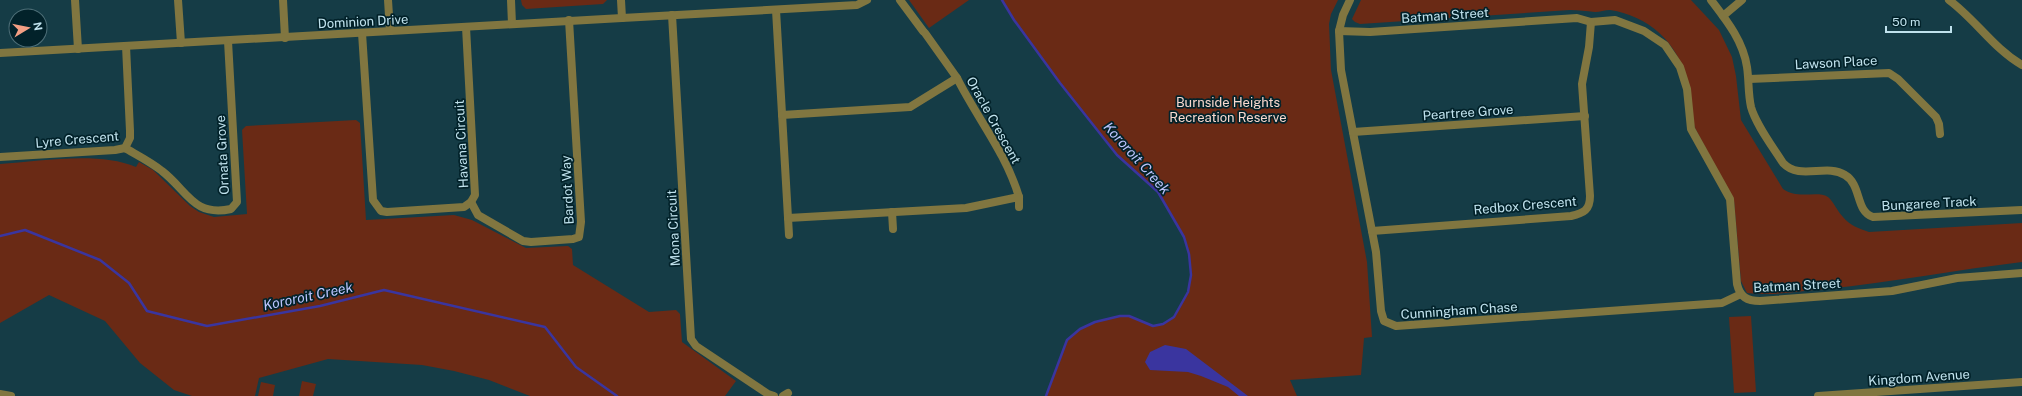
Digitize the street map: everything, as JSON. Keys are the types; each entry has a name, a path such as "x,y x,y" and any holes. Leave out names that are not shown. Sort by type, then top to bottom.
{"street":[{"path":"75,0 78,49"},
{"path":"178,0 181,43"},
{"path":"283,0 285,38"},
{"path":"388,0 390,31"},
{"path":"511,0 512,24"},
{"path":"621,0 622,18"},
{"name":"Dominion Drive","path":"0,53 285,38 569,20 776,10 857,5 866,0"},
{"path":"900,0 957,78"},
{"name":"Cunningham Chase","path":"1350,0 1343,15 1339,31 1341,70 1372,231 1378,267 1381,311 1384,321 1392,326 1722,303 1741,294"},
{"name":"Bungaree Track","path":"1712,0 1740,45 1747,65 1750,98 1754,114 1783,163 1790,169 1796,172 1834,171 1846,176 1856,186 1861,207 1870,216 1884,218 2022,210"},
{"path":"1723,16 1742,0"},
{"path":"1949,0 1968,16 1987,38 2022,66"},
{"path":"776,10 789,235"},
{"name":"Mona Circuit","path":"672,15 691,339 696,346 768,394 774,396"},
{"name":"Batman Street","path":"1339,31 1370,32 1577,18 1591,22 1615,20 1644,31 1665,45 1680,67 1686,89 1692,129 1730,199 1737,284 1741,294 1748,300 1760,301 1892,291 1957,278 2022,272"},
{"name":"Bardot Way","path":"471,202 478,215 523,240 531,242 573,239 579,237 581,222 569,20"},
{"name":"Redbox Crescent","path":"1372,231 1571,216 1584,212 1589,207 1590,196 1583,76 1589,47 1591,22"},
{"name":"Havana Circuit","path":"362,33 373,200 377,207 387,212 464,206 471,202 475,195 466,27"},
{"name":"Ornata Grove","path":"125,148 162,171 194,203 202,208 211,211 232,209 237,202 228,41"},
{"name":"Lyre Crescent","path":"0,157 116,150 125,148 130,138 126,46"},
{"name":"Lawson Place","path":"1749,79 1889,73 1898,79 1936,117 1939,124 1940,134"},
{"name":"Oracle Crescent","path":"782,115 910,107 957,78 968,99 1004,157 1019,197"},
{"name":"Peartree Grove","path":"1353,132 1585,116"},
{"path":"788,218 966,208 1019,197 1019,207"},
{"path":"892,212 893,229"},
{"name":"Kingdom Avenue","path":"1818,396 1924,392 2022,382"},
{"path":"0,394 11,396"}],"green space":[{"path":"521,0 607,0 603,4 526,9 522,5"},
{"path":"909,0 969,0 929,28"},
{"name":"Burnside Heights Recreation Reserve","path":"1002,0 1338,0 1331,14 1329,24 1331,70 1367,262 1372,337 1364,338 1361,375 1290,380 1297,396 1046,396 1067,340 1080,329 1095,322 1120,316 1129,316 1154,326 1163,324 1174,317 1188,292 1191,275 1189,254 1184,237 1158,192 1117,155 1060,83 1014,20"},
{"path":"1361,0 1691,0 1719,30 1732,57 1736,76 1741,120 1783,189 1795,194 1818,194 1828,197 1845,220 1858,228 1869,232 2022,223 2022,262 1826,289 1777,294 1747,293 1741,281 1734,201 1695,128 1692,116 1689,86 1682,66 1669,43 1649,25 1624,13 1610,10 1595,12 1570,10 1360,24 1352,19"},
{"path":"356,120 360,123 366,220 454,215 472,220 526,248 568,246 572,249 573,265 649,312 676,310 680,314 682,342 736,381 725,396 530,396 489,380 422,365 328,359 259,378 255,396 192,396 174,390 140,363 105,321 49,295 0,323 0,164 70,158 105,159 136,167 139,162 153,170 190,206 199,212 214,217 247,214 242,130 246,126"},
{"path":"1751,316 1756,392 1734,393 1729,317"},
{"path":"302,381 316,384 313,396 299,396"},
{"path":"261,382 275,385 273,396 258,396"}],"shaded area":[{"path":"1165,345 1186,349 1248,396 1239,396 1228,387 1188,372 1150,370 1145,362 1150,352"}],"waterway":[{"name":"Kororoit Creek","path":"1002,0 1014,20 1060,83 1117,155 1158,192 1184,237 1189,254 1191,275 1188,292 1174,317 1163,324 1153,326 1129,316 1120,316 1095,322 1080,329 1067,340 1046,396"},
{"name":"Kororoit Creek","path":"0,236 25,230 100,260 129,283 147,311 207,326 320,306 384,290 545,327 576,367 617,396"}]}
